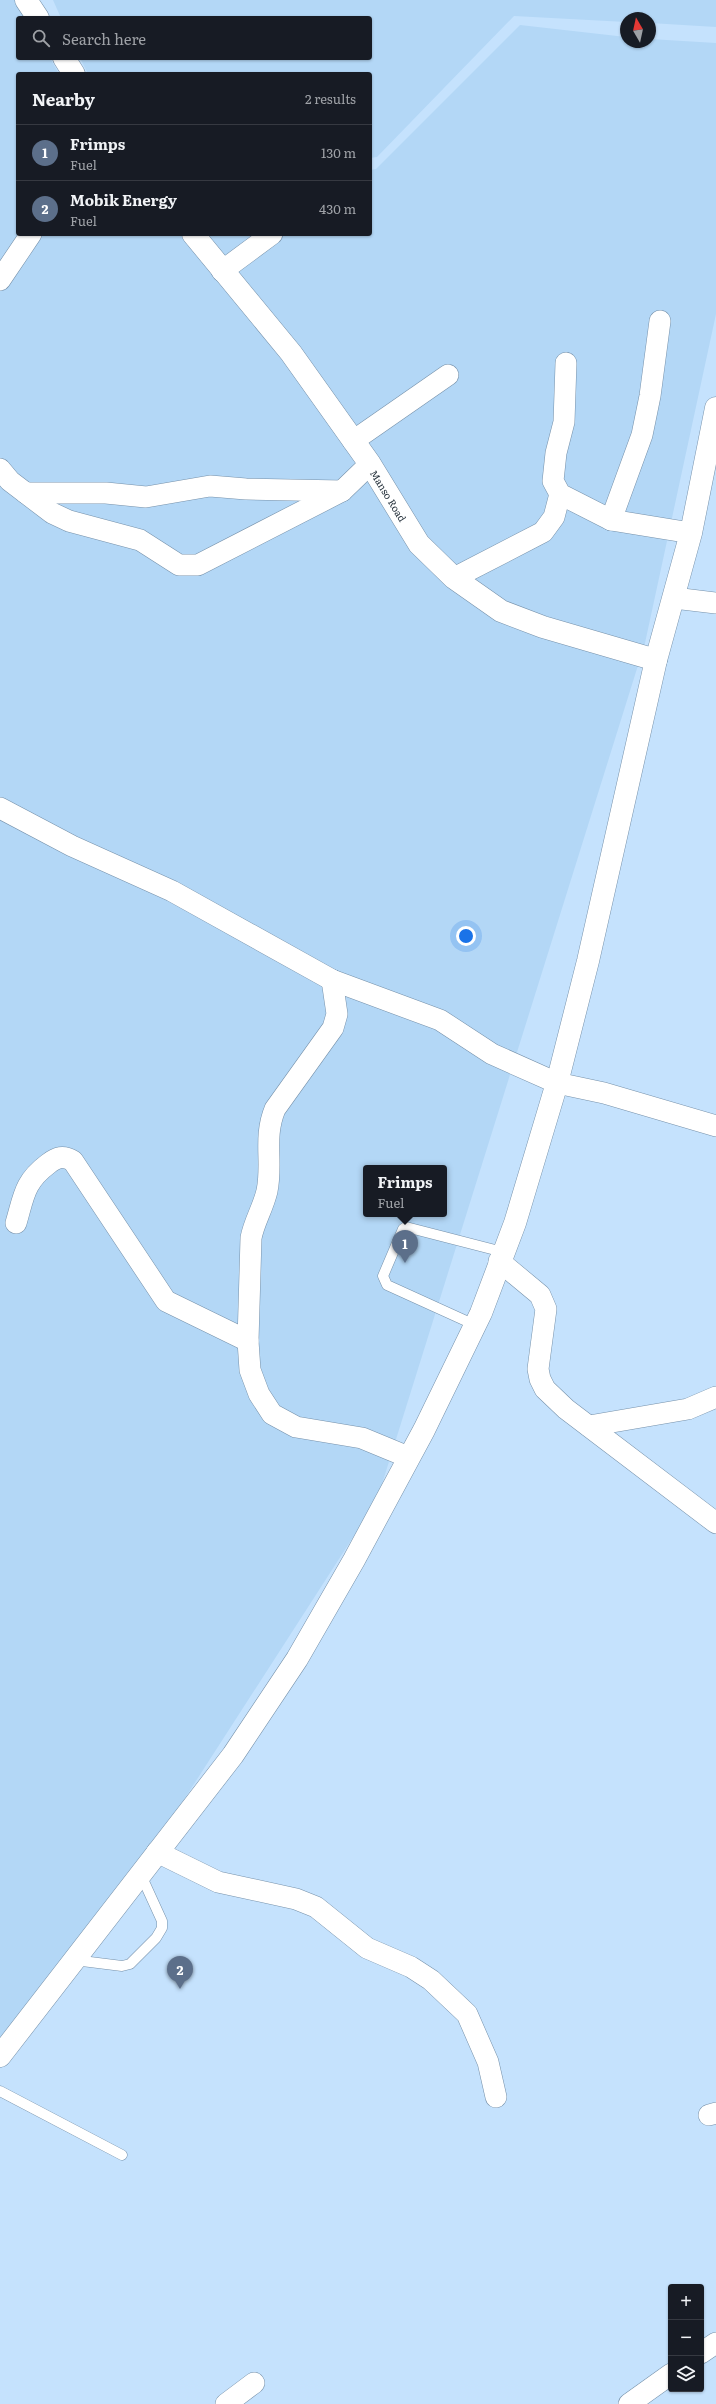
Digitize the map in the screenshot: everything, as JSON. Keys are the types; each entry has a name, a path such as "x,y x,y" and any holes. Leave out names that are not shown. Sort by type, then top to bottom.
{"main road":[{"path":"26,0 37,16"},
{"path":"65,60 73,72"},
{"name":"Manso Road","path":"195,236 291,353 370,464 419,544 454,578 508,614 543,628 656,660"},
{"path":"0,2056 233,1755 297,1659 354,1560 408,1457 424,1430 475,1325 515,1223 558,1083 588,961 656,660 691,533 716,408"}],"street":[{"path":"0,280 30,236"},
{"path":"222,271 269,236"},
{"path":"611,520 642,435 650,396 660,321"},
{"path":"566,363 564,422 556,453 553,481 560,494 611,520 691,533"},
{"path":"353,441 448,375"},
{"path":"0,469 26,493 52,513 69,521 140,540 179,564 198,565 342,491 370,464"},
{"path":"26,493 106,493 146,497 200,486 253,490 342,491"},
{"path":"454,578 543,532 554,517 560,494"},
{"path":"674,598 716,603"},
{"path":"0,808 72,846 172,891 332,980 440,1020 492,1054 558,1083 604,1093 716,1126"},
{"path":"332,980 337,1014 333,1028 275,1109 270,1122 267,1138 268,1178 266,1191 253,1225 251,1238 248,1341 250,1370 259,1394 272,1414 296,1427 362,1438 408,1457"},
{"path":"16,1223 27,1184 33,1174 55,1158 66,1157 73,1161 166,1301 248,1341"},
{"path":"501,1256 540,1295 544,1302 546,1309 538,1369 545,1389 589,1426 716,1523"},
{"path":"589,1426 688,1409 716,1397"},
{"path":"157,1852 218,1882 296,1899 316,1907 367,1948 411,1967 431,1980 468,2014 488,2062 496,2097"},
{"path":"704,2351 716,2343"},
{"path":"629,2404 668,2376"},
{"path":"226,2404 254,2383"}],"lane":[{"path":"475,1325 387,1285 383,1276 403,1229 406,1227 501,1256"},
{"path":"74,1960 116,1966 130,1964 156,1938 162,1928 162,1921 141,1875"},
{"path":"0,2091 122,2155"}],"shaded area":[{"path":"0,0 19,0 28,16 16,16 16,60 51,60 58,72 16,72 16,236 372,236 372,170 376,169 520,25 620,36 620,48 656,48 656,39 716,43 716,314 645,643 377,1500 165,1829 0,2039"},
{"path":"53,0 716,0 716,27 656,23 656,12 620,12 620,22 514,16 377,157 372,158 372,72 87,72 81,60 372,60 372,16 60,16"}],"place":[{"name":"Frimps","path":"405,1263"},
{"name":"Mobik Energy","path":"180,1989"}]}
